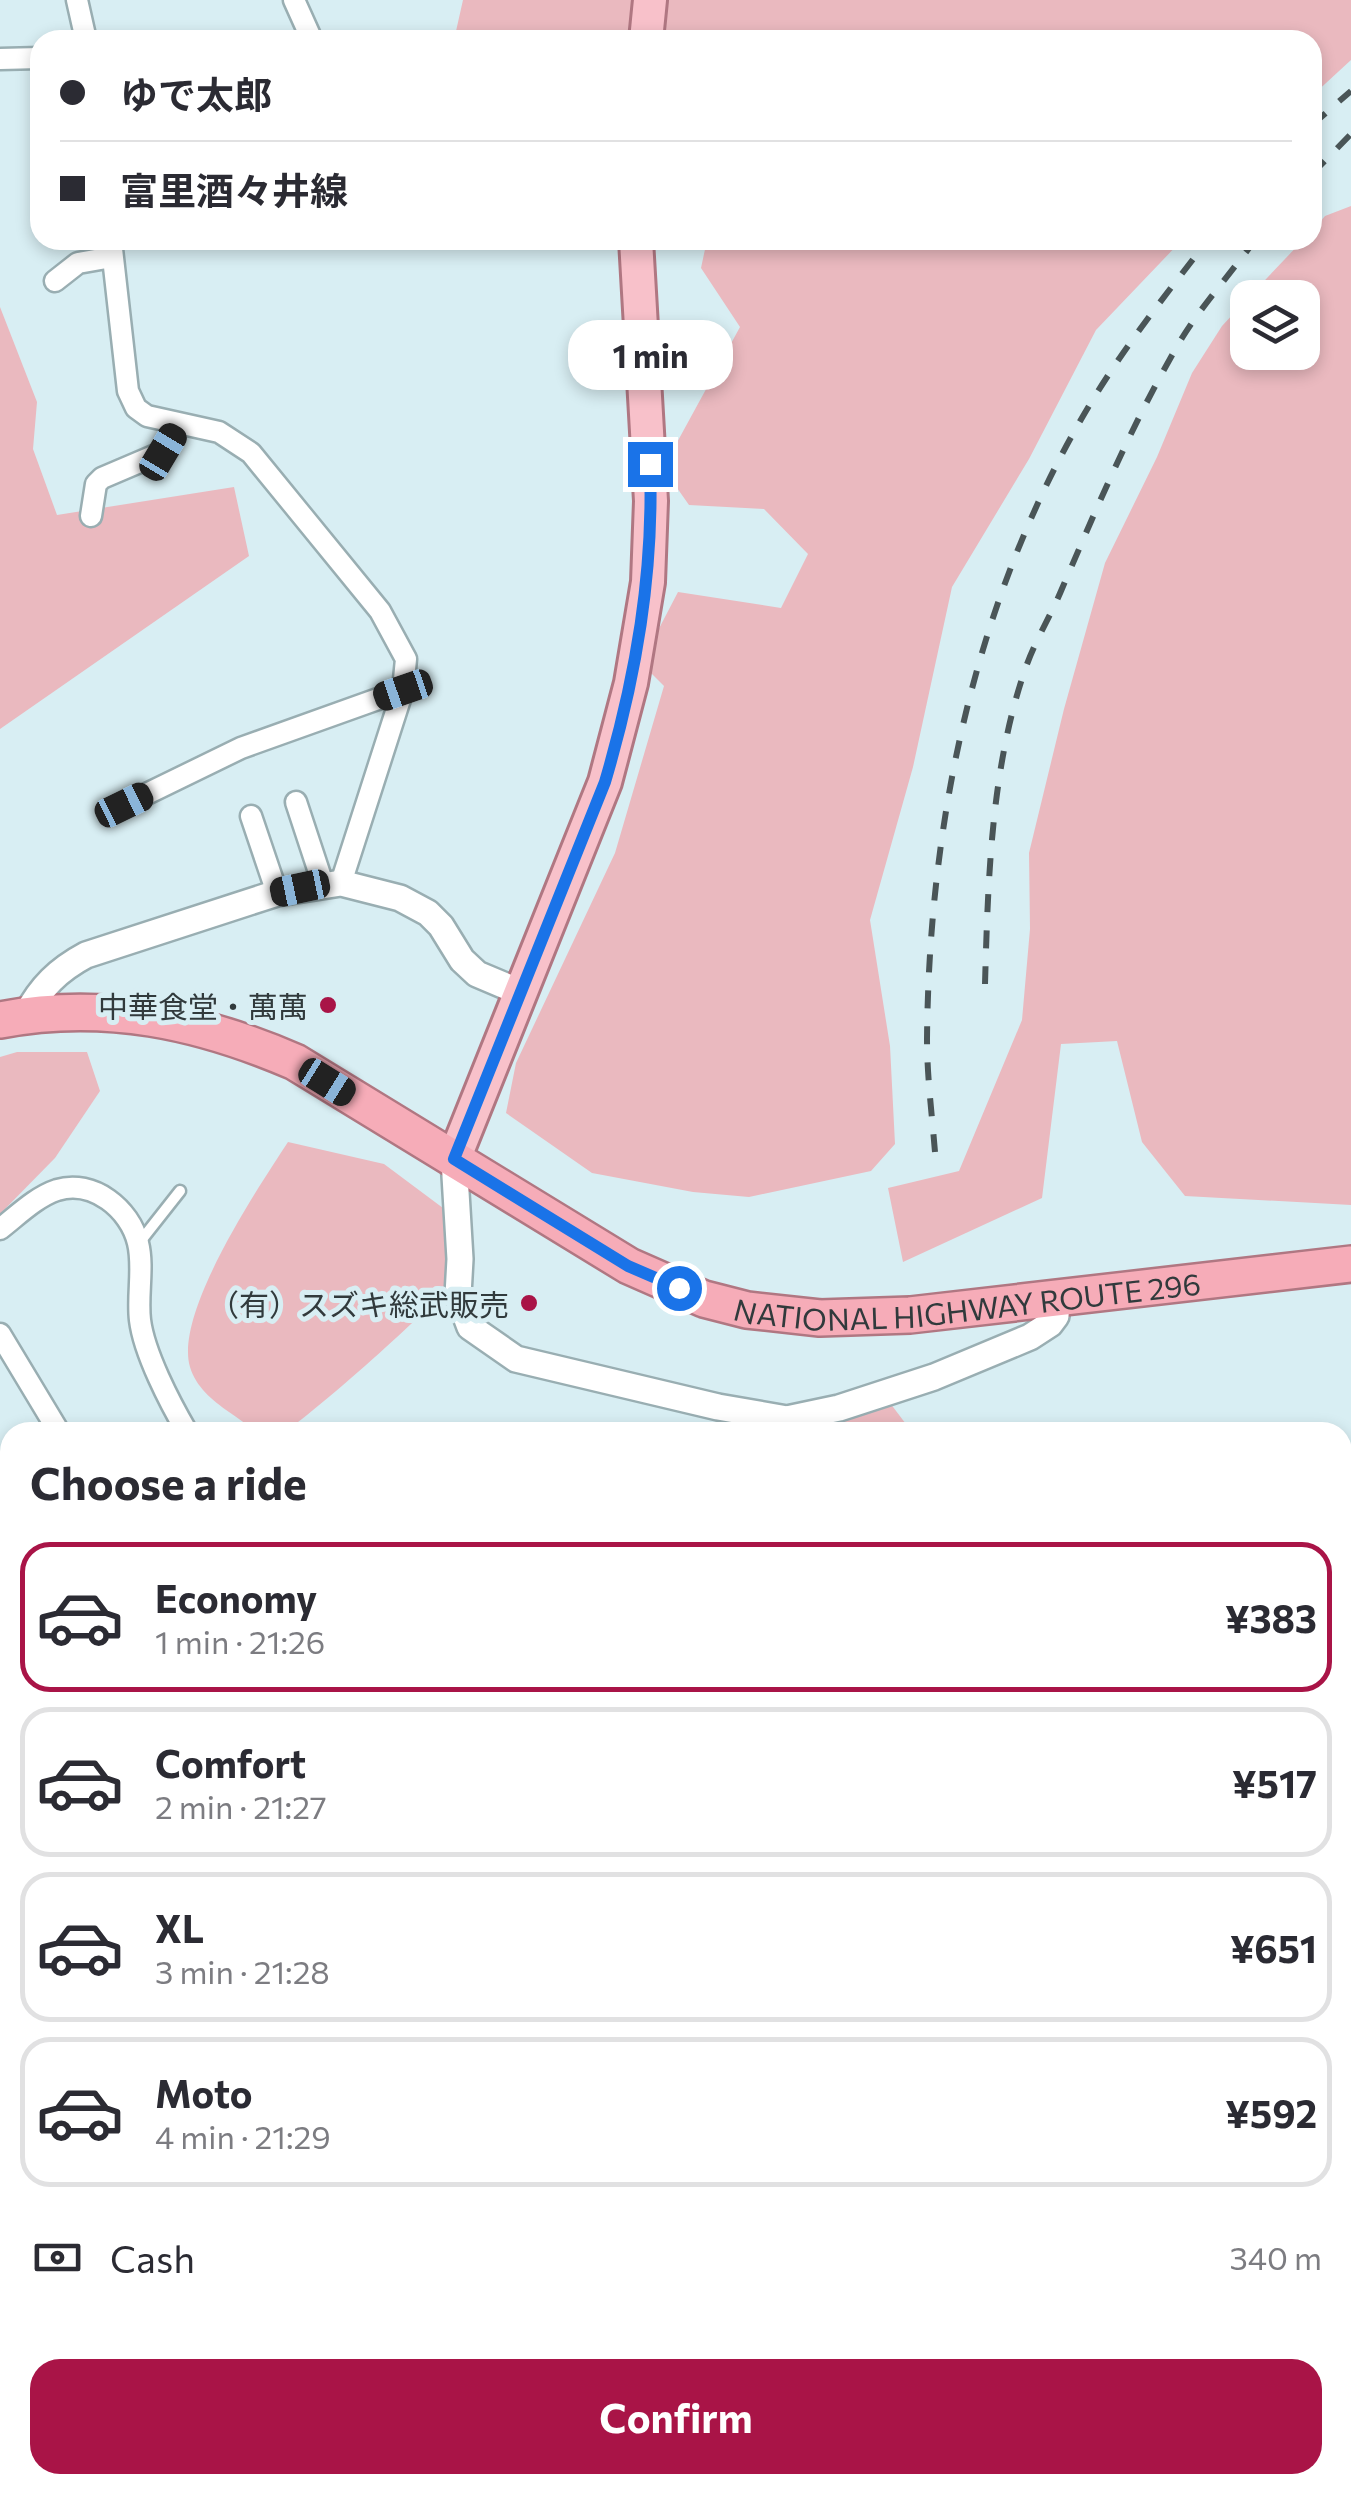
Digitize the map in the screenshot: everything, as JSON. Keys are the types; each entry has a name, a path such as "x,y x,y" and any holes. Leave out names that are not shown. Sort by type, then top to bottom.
{"highway":[{"name":"NATIONAL HIGHWAY ROUTE 296","path":"13,1018 80,1011 128,1013 179,1021 241,1039 295,1062 628,1266 704,1298 747,1310 845,1318 910,1315 1351,1264"}],"main road":[{"path":"647,30 650,0"},
{"path":"454,1159 605,782 631,683 648,582 651,501 637,250"}],"street":[{"path":"77,0 84,30"},
{"path":"294,0 308,30"},
{"path":"0,59 30,58"},
{"path":"54,282 78,263 107,250"},
{"path":"112,250 128,391 136,408 147,416 219,432 251,453 380,611 406,659 403,690 332,883"},
{"path":"91,516 96,484 163,452 180,424"},
{"path":"124,805 241,748 403,690"},
{"path":"296,802 332,883"},
{"path":"251,816 277,893"},
{"path":"13,1018 64,967 86,955 277,893 332,883 400,898 428,913 476,974 522,993"},
{"path":"454,1159 460,1260 458,1296 470,1327 516,1359 719,1420"},
{"path":"0,1229 40,1198 61,1188 91,1192 113,1201 130,1222 139,1244 140,1320 184,1422"},
{"path":"796,1422 915,1383 1030,1337 1056,1316 1057,1299"},
{"path":"0,1334 53,1422"}],"lane":[{"path":"139,1244 180,1191"}],"shaded area":[{"path":"463,0 1351,0 1351,60 1322,87 1322,30 456,30"},
{"path":"1351,206 1351,1205 1185,1196 1142,1142 1117,1041 1061,1044 1042,1198 903,1262 888,1188 959,1171 1022,1020 1030,929 1029,853 1105,563 1157,457 1192,373 1230,317 1230,370 1320,370 1320,280 1265,280 1294,250 1322,250 1322,220"},
{"path":"705,250 1172,250 1096,330 1029,459 952,587 913,767 870,920 890,1046 895,1144 871,1171 749,1197 693,1192 592,1173 506,1113 516,1063 615,853 664,686 641,663 678,592 781,608 808,554 764,509 689,505 663,468 740,327 701,268"},
{"path":"0,307 37,402 33,449 57,515 234,487 249,556 0,729"},
{"path":"17,1052 87,1052 100,1091 55,1158 0,1214 0,1057"},
{"path":"288,1142 384,1164 447,1211 451,1262 442,1292 416,1320 298,1422 244,1422 205,1392 190,1367 188,1344 206,1284"},
{"path":"890,1403 904,1422 842,1422"}],"railway":[{"path":"1322,116 1351,91"},
{"path":"1322,164 1351,134"},
{"path":"935,1152 927,1039 930,952 938,865 971,693 996,610 1027,528 1065,449 1120,357 1200,250"},
{"path":"985,984 998,783 1026,667 1148,400 1190,325 1247,250"}],"place":[{"name":"中華食堂・萬萬","path":"328,1005"},
{"name":"（有）スズキ総武販売","path":"529,1303"}],"route":[{"path":"650,464 648,582 622,721 605,782 454,1159 628,1266 679,1288"}]}
